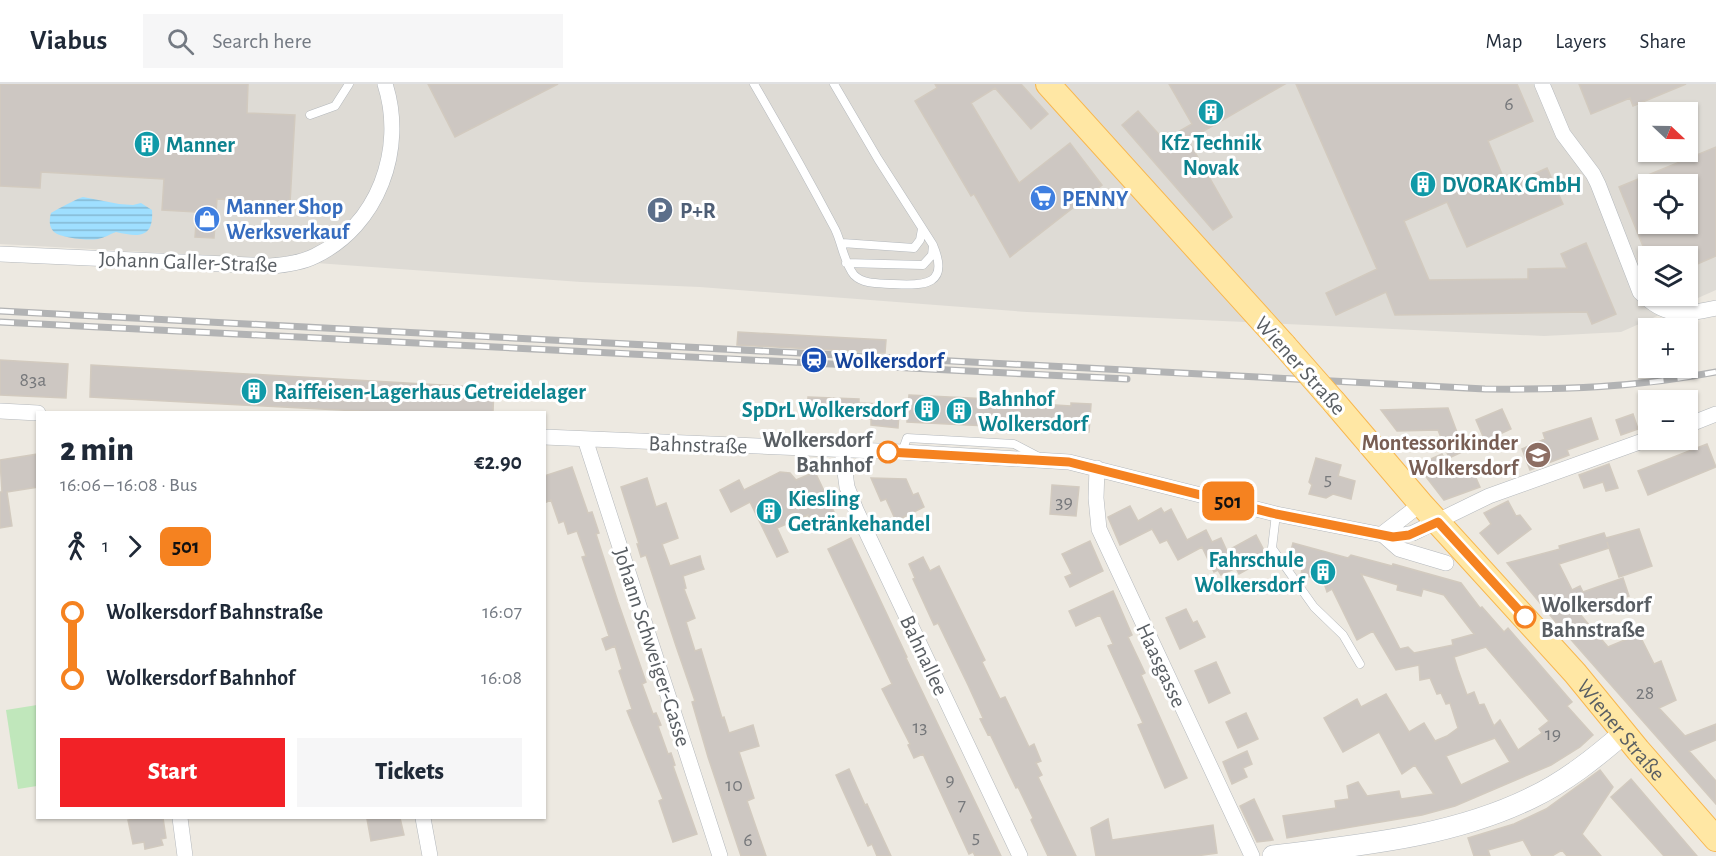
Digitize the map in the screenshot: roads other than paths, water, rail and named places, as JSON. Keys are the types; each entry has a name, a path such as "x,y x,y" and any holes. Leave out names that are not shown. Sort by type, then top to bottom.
{"main road":[{"name":"Wiener Straße","path":"1048,84 1284,345 1420,504 1575,673 1716,839"},
{"path":"1273,856 1358,846 1407,837 1493,814 1533,797 1569,776 1624,733"}],"street":[{"name":"Johann Galler-Straße","path":"0,254 270,267 303,261 315,256 332,247 354,227 378,193 393,142 391,106 385,84"},
{"path":"1542,84 1563,134 1598,184 1640,292 1653,305 1667,311 1682,313 1716,308"},
{"path":"0,411 36,413"},
{"path":"1698,421 1716,414"},
{"name":"Bahnstraße","path":"546,437 902,452 952,448 1097,468 1276,514 1393,537 1409,535 1489,496 1638,443"},
{"name":"Johann Schweiger-Gasse","path":"585,439 720,856"},
{"name":"Bahnallee","path":"842,450 847,487 856,510 1020,856"},
{"name":"Haasgasse","path":"1097,468 1096,498 1099,529 1252,856"},
{"path":"1382,534 1420,504"},
{"name":"Bahnstraße","path":"1382,534 1399,549 1446,563"},
{"path":"180,819 185,856"},
{"path":"423,819 430,856"}],"lane":[{"path":"310,115 335,106 349,84"},
{"path":"754,84 808,178 842,243 846,263 855,276 870,283 925,284 935,277 939,268 939,259 933,245 834,84"},
{"path":"842,243 914,248 920,240 922,229"},
{"path":"846,263 923,265 932,255 933,245"},
{"path":"1276,514 1272,548 1314,607 1343,635 1360,664"}],"water":[{"path":"83,197 119,204 141,203 152,210 150,226 143,234 131,235 116,232 94,240 69,237 54,232 50,223 51,213"}],"railway":[{"path":"0,311 1485,389 1601,386 1658,381 1716,372"},
{"path":"0,322 1127,379"}],"place":[{"name":"Kfz Technik Novak","path":"1211,112"},
{"name":"Manner","path":"147,144"},
{"name":"DVORAK GmbH","path":"1423,184"},
{"name":"PENNY","path":"1043,198"},
{"name":"P+R","path":"660,210"},
{"name":"Manner Shop Werksverkauf","path":"207,219"},
{"name":"Wolkersdorf","path":"814,360"},
{"name":"Raiffeisen-Lagerhaus Getreidelager","path":"254,391"},
{"name":"SpDrL Wolkersdorf","path":"927,409"},
{"name":"Bahnhof Wolkersdorf","path":"959,411"},
{"name":"Wolkersdorf Bahnhof","path":"888,452"},
{"name":"Montessorikinder Wolkersdorf","path":"1538,455"},
{"name":"Kiesling Getränkehandel","path":"769,511"},
{"name":"Fahrschule Wolkersdorf","path":"1323,572"},
{"name":"Wolkersdorf Bahnstraße","path":"1525,617"}]}
